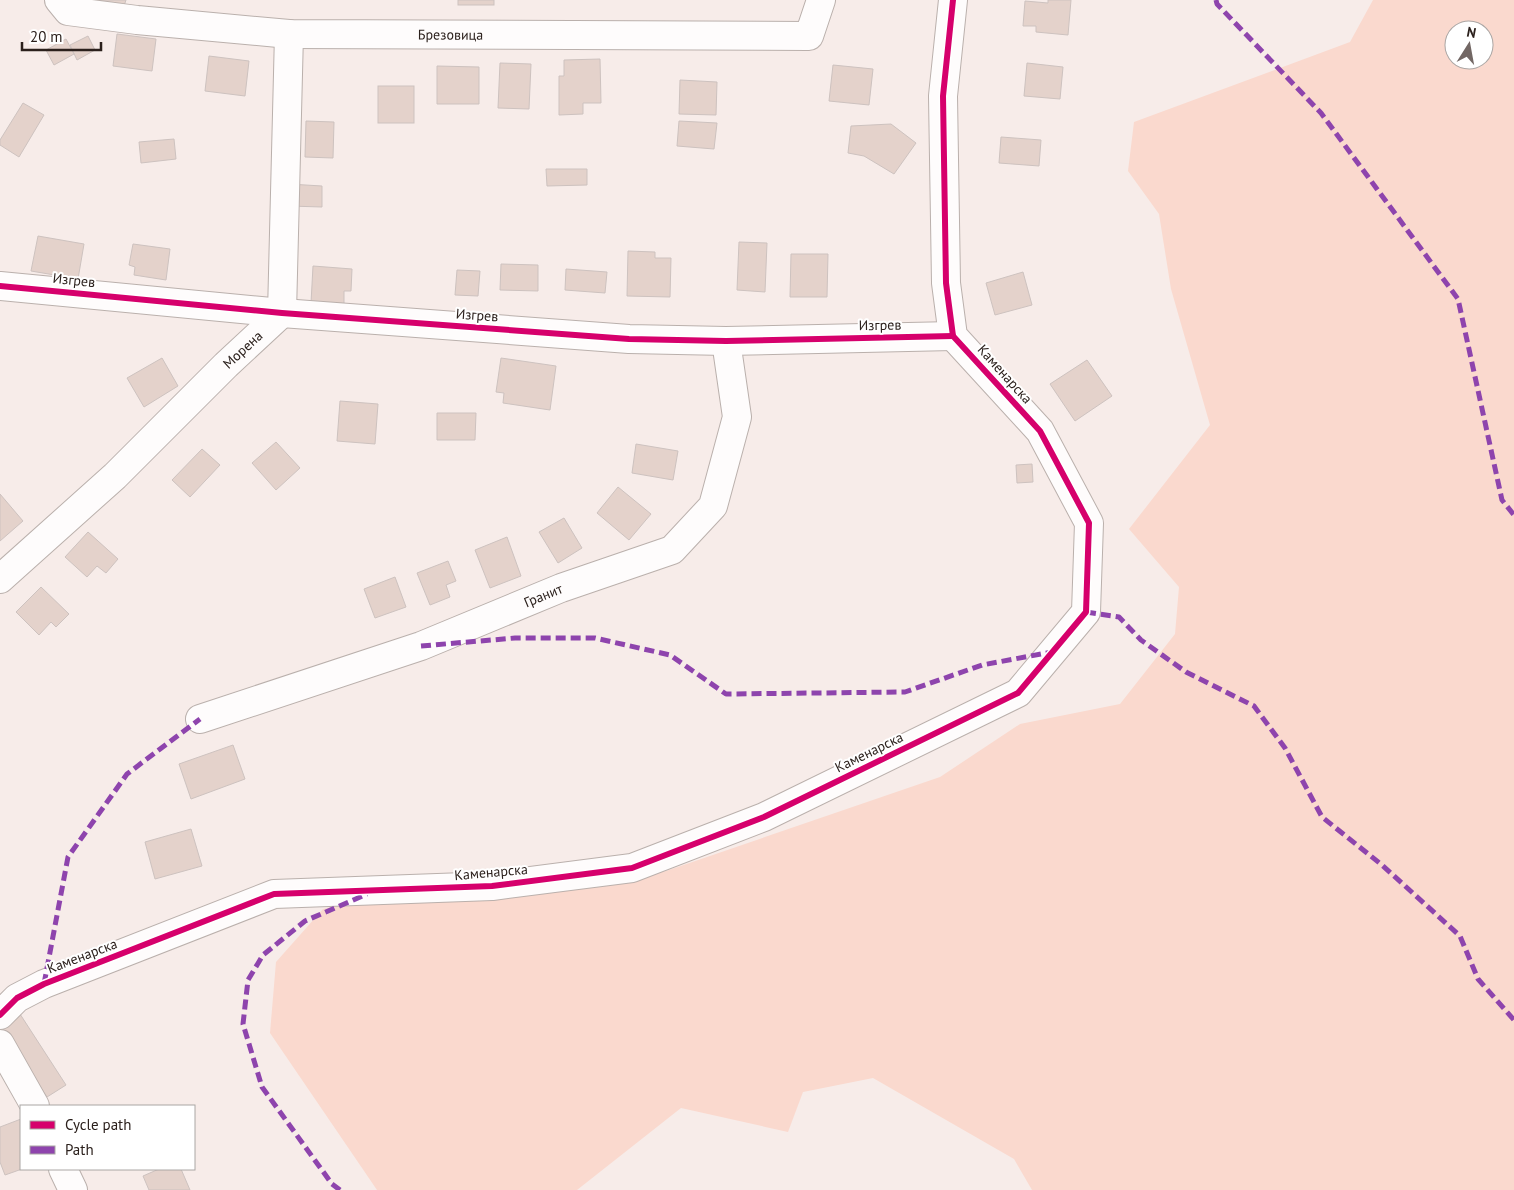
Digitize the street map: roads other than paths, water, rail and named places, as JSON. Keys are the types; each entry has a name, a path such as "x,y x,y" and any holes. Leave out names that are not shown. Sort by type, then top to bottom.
{"street":[{"name":"Брезовица","path":"58,0 68,11 137,20 289,34 808,36 821,0"},
{"path":"953,0 943,96 946,283 953,336"},
{"path":"282,313 289,34"},
{"name":"Изгрев","path":"0,286 282,313 629,340 726,341 953,336"},
{"name":"Морена","path":"0,579 115,476 226,365 282,313"},
{"name":"Каменарска","path":"0,1015 17,998 44,984 274,894 492,886 632,868 764,818 1018,693 1086,612 1089,523 1040,431 953,336"},
{"name":"Гранит","path":"200,720 421,646 561,588 672,550 713,506 737,417 726,341"},
{"path":"0,1044 34,1105"},
{"path":"63,1170 73,1190"}]}
